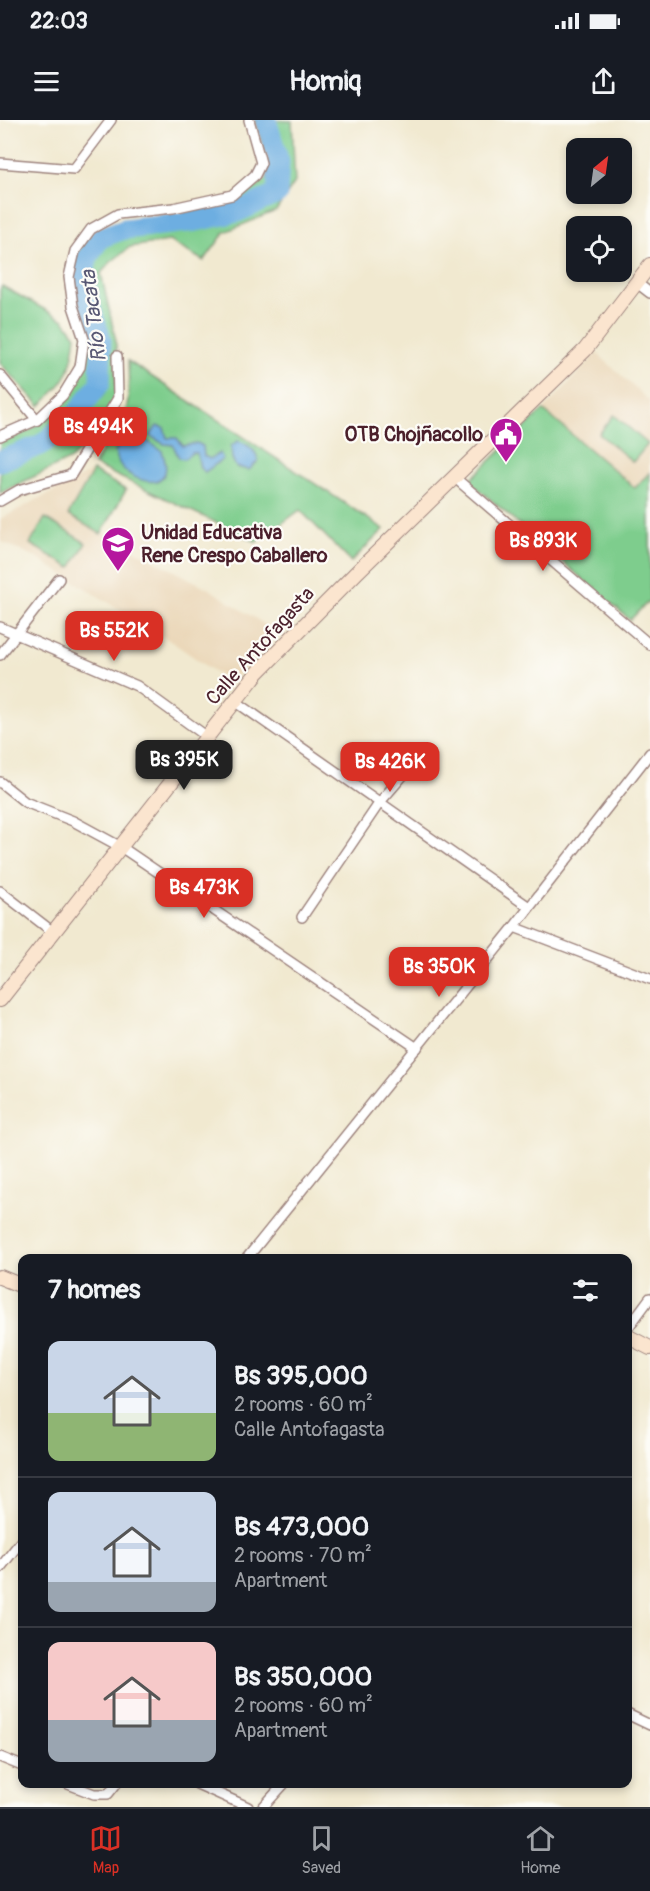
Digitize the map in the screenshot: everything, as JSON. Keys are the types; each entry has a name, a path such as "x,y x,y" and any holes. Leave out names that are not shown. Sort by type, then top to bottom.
{"main road":[{"name":"Calle Antofagasta","path":"1,997 258,672 300,628 585,350 650,266"},
{"path":"0,1277 18,1284"},
{"path":"632,1339 650,1348"}],"street":[{"path":"0,163 74,169 111,120"},
{"path":"0,436 37,420 63,395 80,367 84,339 73,306 69,277 75,251 91,229 118,214 173,208 232,195 255,176 261,163 249,120"},
{"path":"637,283 650,293"},
{"path":"0,501 19,490 71,475 118,398 117,356"},
{"path":"0,375 37,420"},
{"path":"454,477 650,645"},
{"path":"0,655 59,579"},
{"path":"0,627 137,686 206,736"},
{"path":"235,700 529,907"},
{"path":"250,1254 514,927 650,753"},
{"path":"302,917 380,802 411,766"},
{"path":"0,782 25,802 73,821 121,847 417,1048"},
{"path":"0,891 53,932"},
{"path":"514,927 650,979"},
{"path":"632,1322 650,1298"},
{"path":"0,1568 18,1545"},
{"path":"632,1716 650,1725"},
{"path":"0,1757 18,1764"},
{"path":"78,1788 94,1794 108,1794 113,1788"},
{"path":"206,1788 248,1807"},
{"path":"263,1807 280,1788"}],"shaded area":[{"path":"597,353 650,402 650,472 636,488 543,410"},
{"name":"Unidad Educativa Rene Crespo Caballero","path":"93,471 68,515 209,589 278,633 230,682 163,636 33,556 0,541 0,519"}],"green space":[{"path":"254,120 262,120 275,166 274,183 264,195 233,207 194,217 117,227 102,233 90,244 82,258 80,281 83,303 94,334 95,363 91,383 68,412 36,440 0,455 0,443 21,435 46,417 66,395 79,372 83,331 74,271 78,250 85,240 99,229 114,223 211,206 241,196 254,188 267,178 267,158"},
{"path":"271,120 292,121 295,182 276,211 225,232 204,261 169,241 130,247 111,262 101,273 116,341 116,400 96,435 71,459 0,493 0,471 49,450 78,425 105,393 106,340 89,277 98,250 115,237 237,217 282,195 285,162"},
{"path":"2,286 64,320 76,336 70,368 66,376 40,406 0,363 0,290"},
{"path":"128,361 384,529 351,562 300,510 257,542 94,465 128,403"},
{"path":"543,410 635,488 650,472 650,600 630,620 469,481"},
{"path":"614,415 648,444 633,462 599,434"},
{"path":"93,471 126,490 101,534 68,515"},
{"path":"45,518 86,543 71,568 30,544"}],"water":[{"path":"157,426 164,428 167,438 177,438 183,446 197,443 203,446 204,456 210,459 220,453 223,459 205,472 200,468 197,453 192,453 184,459 179,458 173,445 164,444 150,436"},
{"path":"128,437 144,439 162,451 166,469 160,479 142,480 129,474 120,465 115,452 119,444"},
{"path":"238,441 251,448 256,454 258,461 249,470 236,467 232,458 231,446"}],"waterway":[{"name":"Río Tacata","path":"0,461 41,445 74,417 100,383 101,340 90,306 84,276 87,258 100,238 124,229 196,221 237,212 277,194 279,162 266,120"}],"place":[{"name":"OTB Chojñacollo","path":"506,463"},
{"name":"Unidad Educativa Rene Crespo Caballero","path":"118,572"}]}
